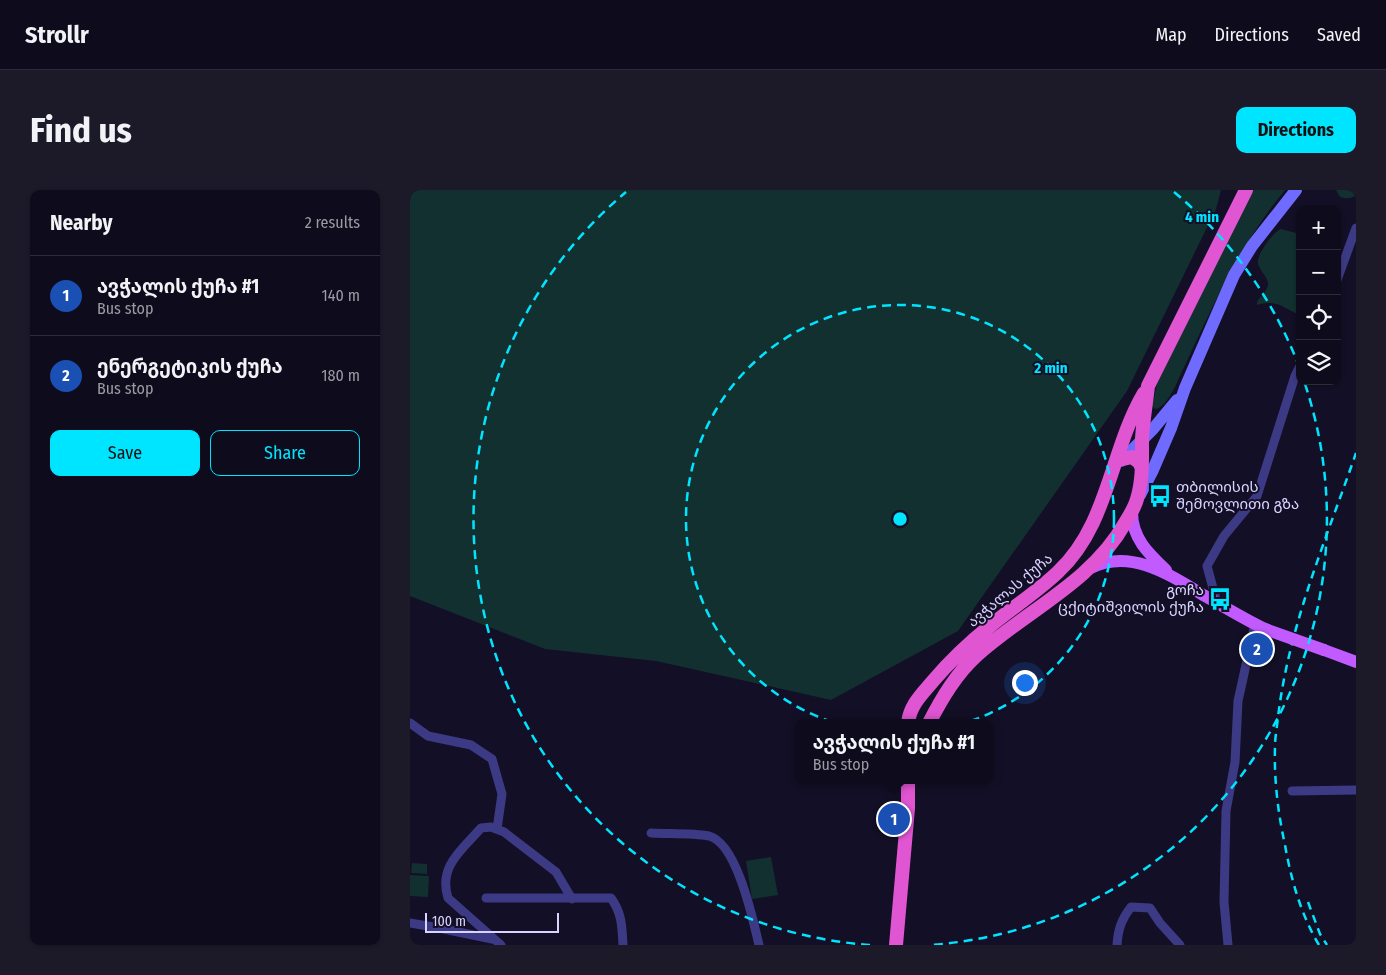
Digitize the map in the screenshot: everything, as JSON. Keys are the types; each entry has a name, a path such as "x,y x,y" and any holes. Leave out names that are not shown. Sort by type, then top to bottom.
{"highway":[{"name":"ავჭალას ქუჩა","path":"919,719 916,702 951,661 988,627 1045,583 1078,550 1094,523 1128,424 1246,190"},
{"name":"ავჭალას ქუჩა","path":"923,719 976,656 997,638 1091,568 1114,542 1132,512 1137,498 1142,468 1142,441 1148,386"},
{"path":"1123,459 1132,458 1139,462 1142,468"},
{"path":"896,945 908,808 908,784"},
{"path":"908,808 913,784"}],"main road":[{"path":"1137,498 1152,472 1171,428 1185,388 1234,275 1252,246 1296,190"},
{"path":"1112,475 1123,459 1166,416 1185,388"},
{"path":"1146,404 1148,412 1153,416 1158,418 1166,416"},
{"path":"1132,512 1134,527 1139,541 1149,554 1174,577"},
{"path":"1091,568 1108,561 1135,562 1148,565 1174,577 1260,627 1356,662"}],"street":[{"path":"1341,269 1356,228"},
{"path":"1217,603 1207,566 1224,536 1257,496 1296,374"},
{"path":"1228,945 1224,902 1226,811 1235,762 1238,701 1260,627"},
{"path":"410,723 428,736 471,745 492,759 502,794 497,829"},
{"path":"1292,791 1356,790"},
{"path":"501,945 448,898 445,887 445,876 450,863 481,828 497,829 504,832 556,872 572,899"},
{"path":"651,833 710,837 726,849 748,895 759,945"},
{"path":"486,898 611,898 622,918 623,945"},
{"path":"1117,945 1118,929 1131,908 1150,908 1160,923 1180,945"},
{"path":"410,923 489,938 501,945"}],"green space":[{"path":"410,190 1221,190 1216,209 1127,391 958,631 831,700 656,661 545,649 410,596"},
{"path":"1250,190 1285,190 1242,252 1207,318 1169,397 1165,403 1155,409 1152,406 1157,384"},
{"path":"1336,190 1356,190 1356,195 1351,198 1342,198"},
{"path":"1281,229 1296,233 1296,313 1275,304 1264,303 1257,305 1268,285 1258,260 1262,250"},
{"path":"771,857 778,895 752,899 746,861"},
{"path":"412,863 427,864 427,874 411,873"},
{"path":"410,875 429,876 428,897 410,896"}],"railway":[{"path":"1319,945 1302,909 1287,858 1277,796 1275,740 1283,683 1300,616 1356,453"},
{"path":"1308,902 1320,934 1327,945"}],"place":[{"name":"თბილისის შემოვლითი გზა","path":"1160,496"},
{"name":"გოჩა ცქიტიშვილის ქუჩა","path":"1220,599"},
{"name":"ენერგეტიკის ქუჩა","path":"1257,649"},
{"name":"ავჭალის ქუჩა #1","path":"894,819"}]}
